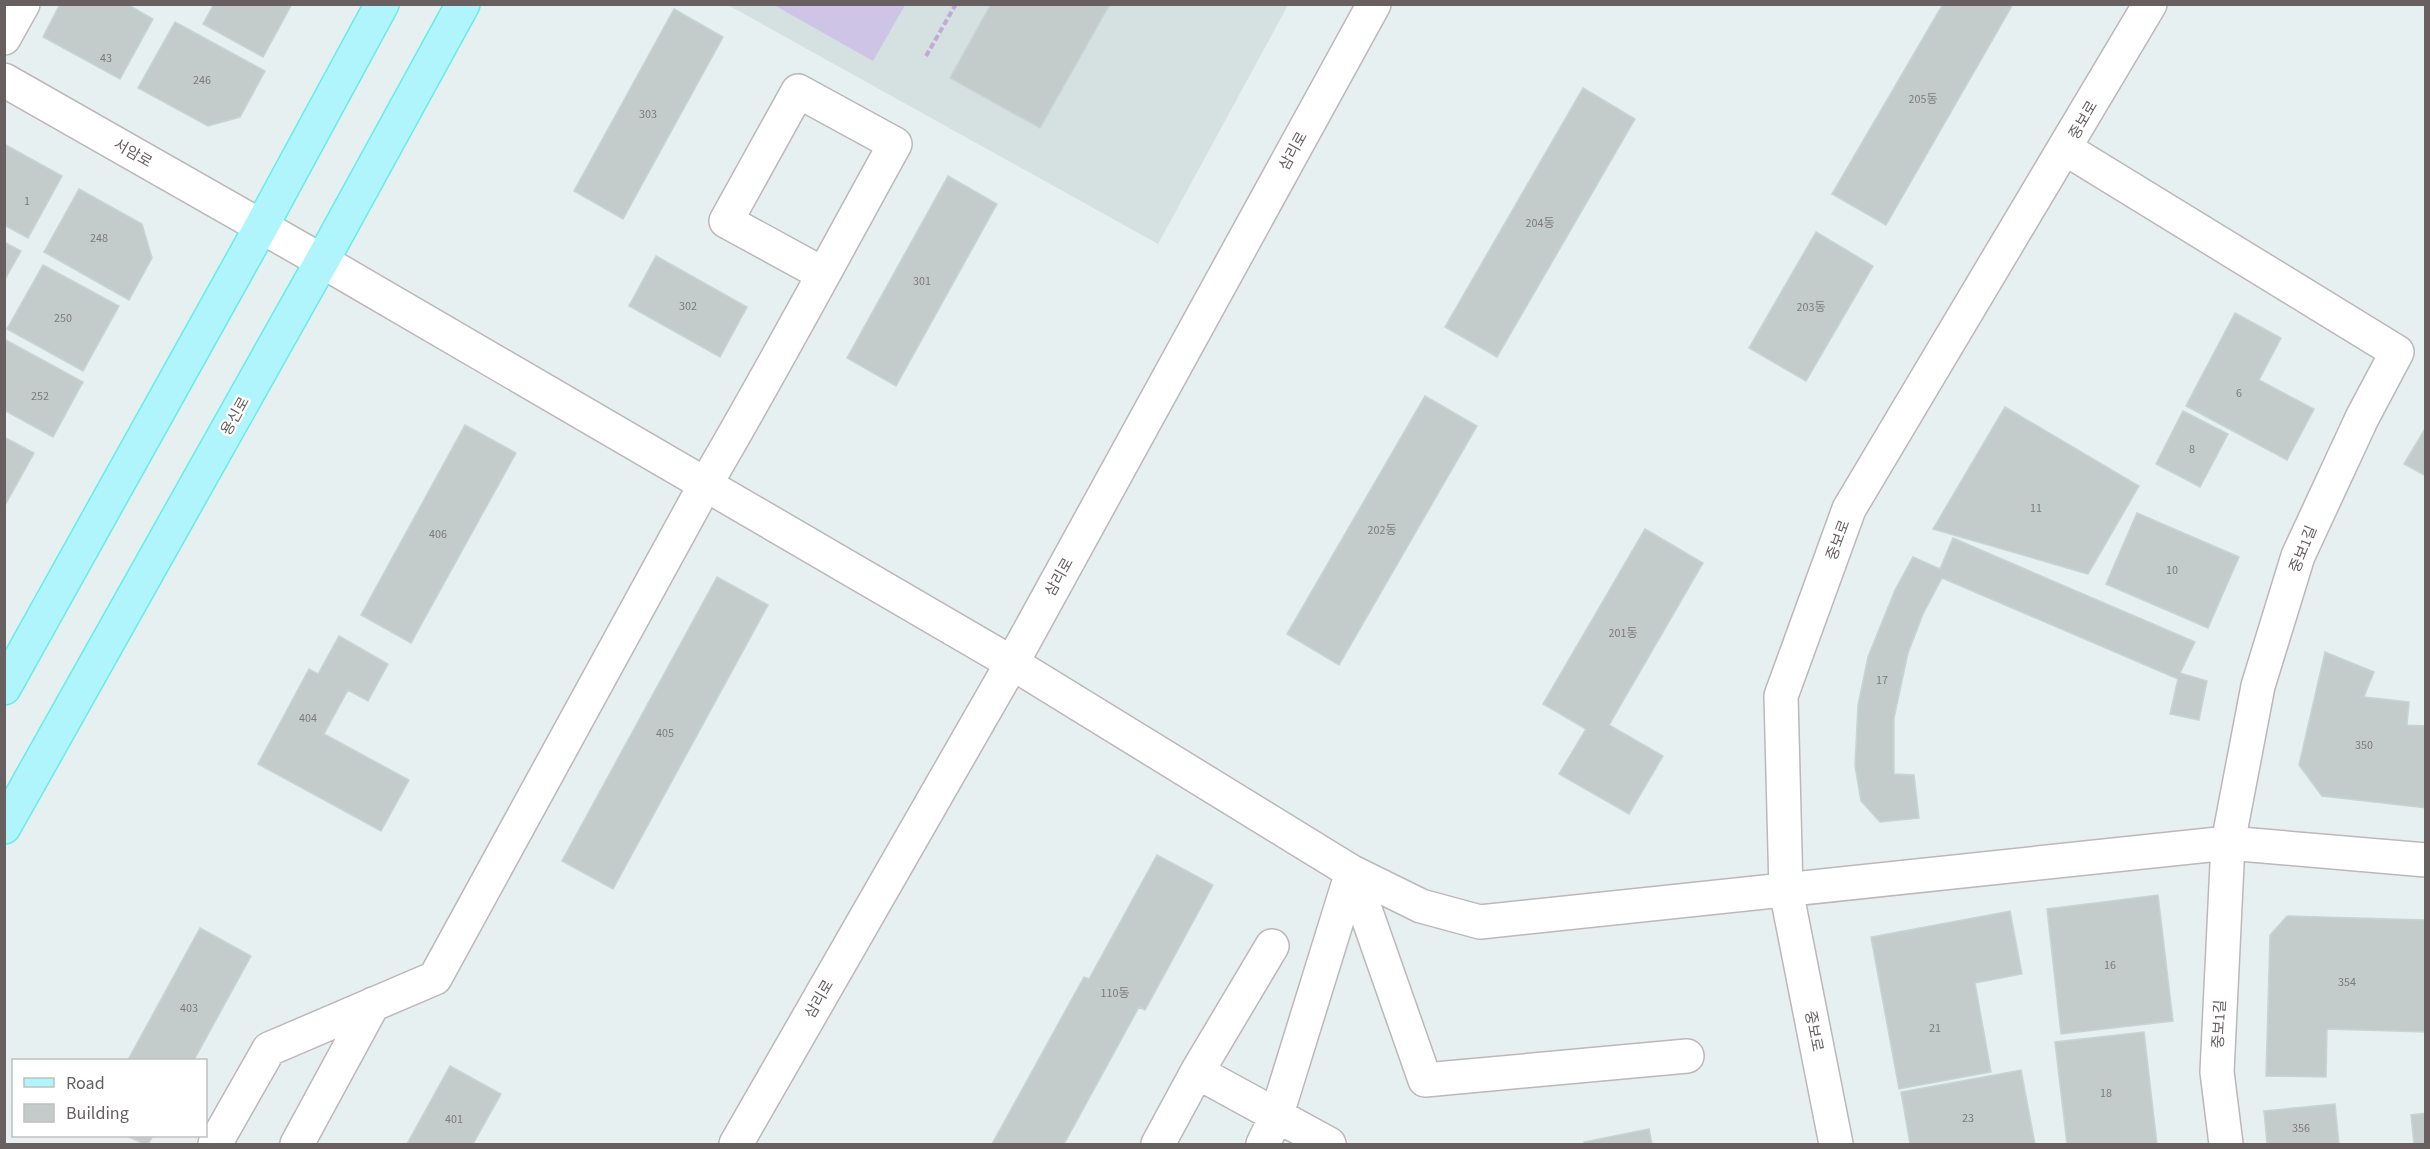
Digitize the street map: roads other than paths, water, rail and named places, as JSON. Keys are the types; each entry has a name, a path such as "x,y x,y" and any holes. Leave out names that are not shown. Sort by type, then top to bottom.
{"main road":[{"path":"4,688 261,227 382,4"},
{"name":"용신로","path":"4,826 322,261 463,4"}],"street":[{"path":"4,38 23,4"},
{"name":"삼리로","path":"736,1144 1012,663 1374,4"},
{"name":"중보로","path":"1836,1144 1785,890 1781,696 1850,509 2066,149 2150,4"},
{"name":"서암로","path":"4,80 322,261 1012,663 1352,872 1420,906 1480,922 2228,843 2426,860"},
{"path":"215,1144 269,1049 435,978 895,144 798,91 726,221 823,274"},
{"name":"중보1길","path":"2066,149 2397,352 2362,418 2298,556 2258,686 2228,843 2217,1072 2226,1144"},
{"path":"1352,872 1425,1080 1687,1056"},
{"path":"1269,1131 1352,872"},
{"path":"1158,1144 1197,1072 1272,946"},
{"path":"297,1144 373,1004"},
{"path":"1197,1072 1269,1131 1329,1144"}]}
